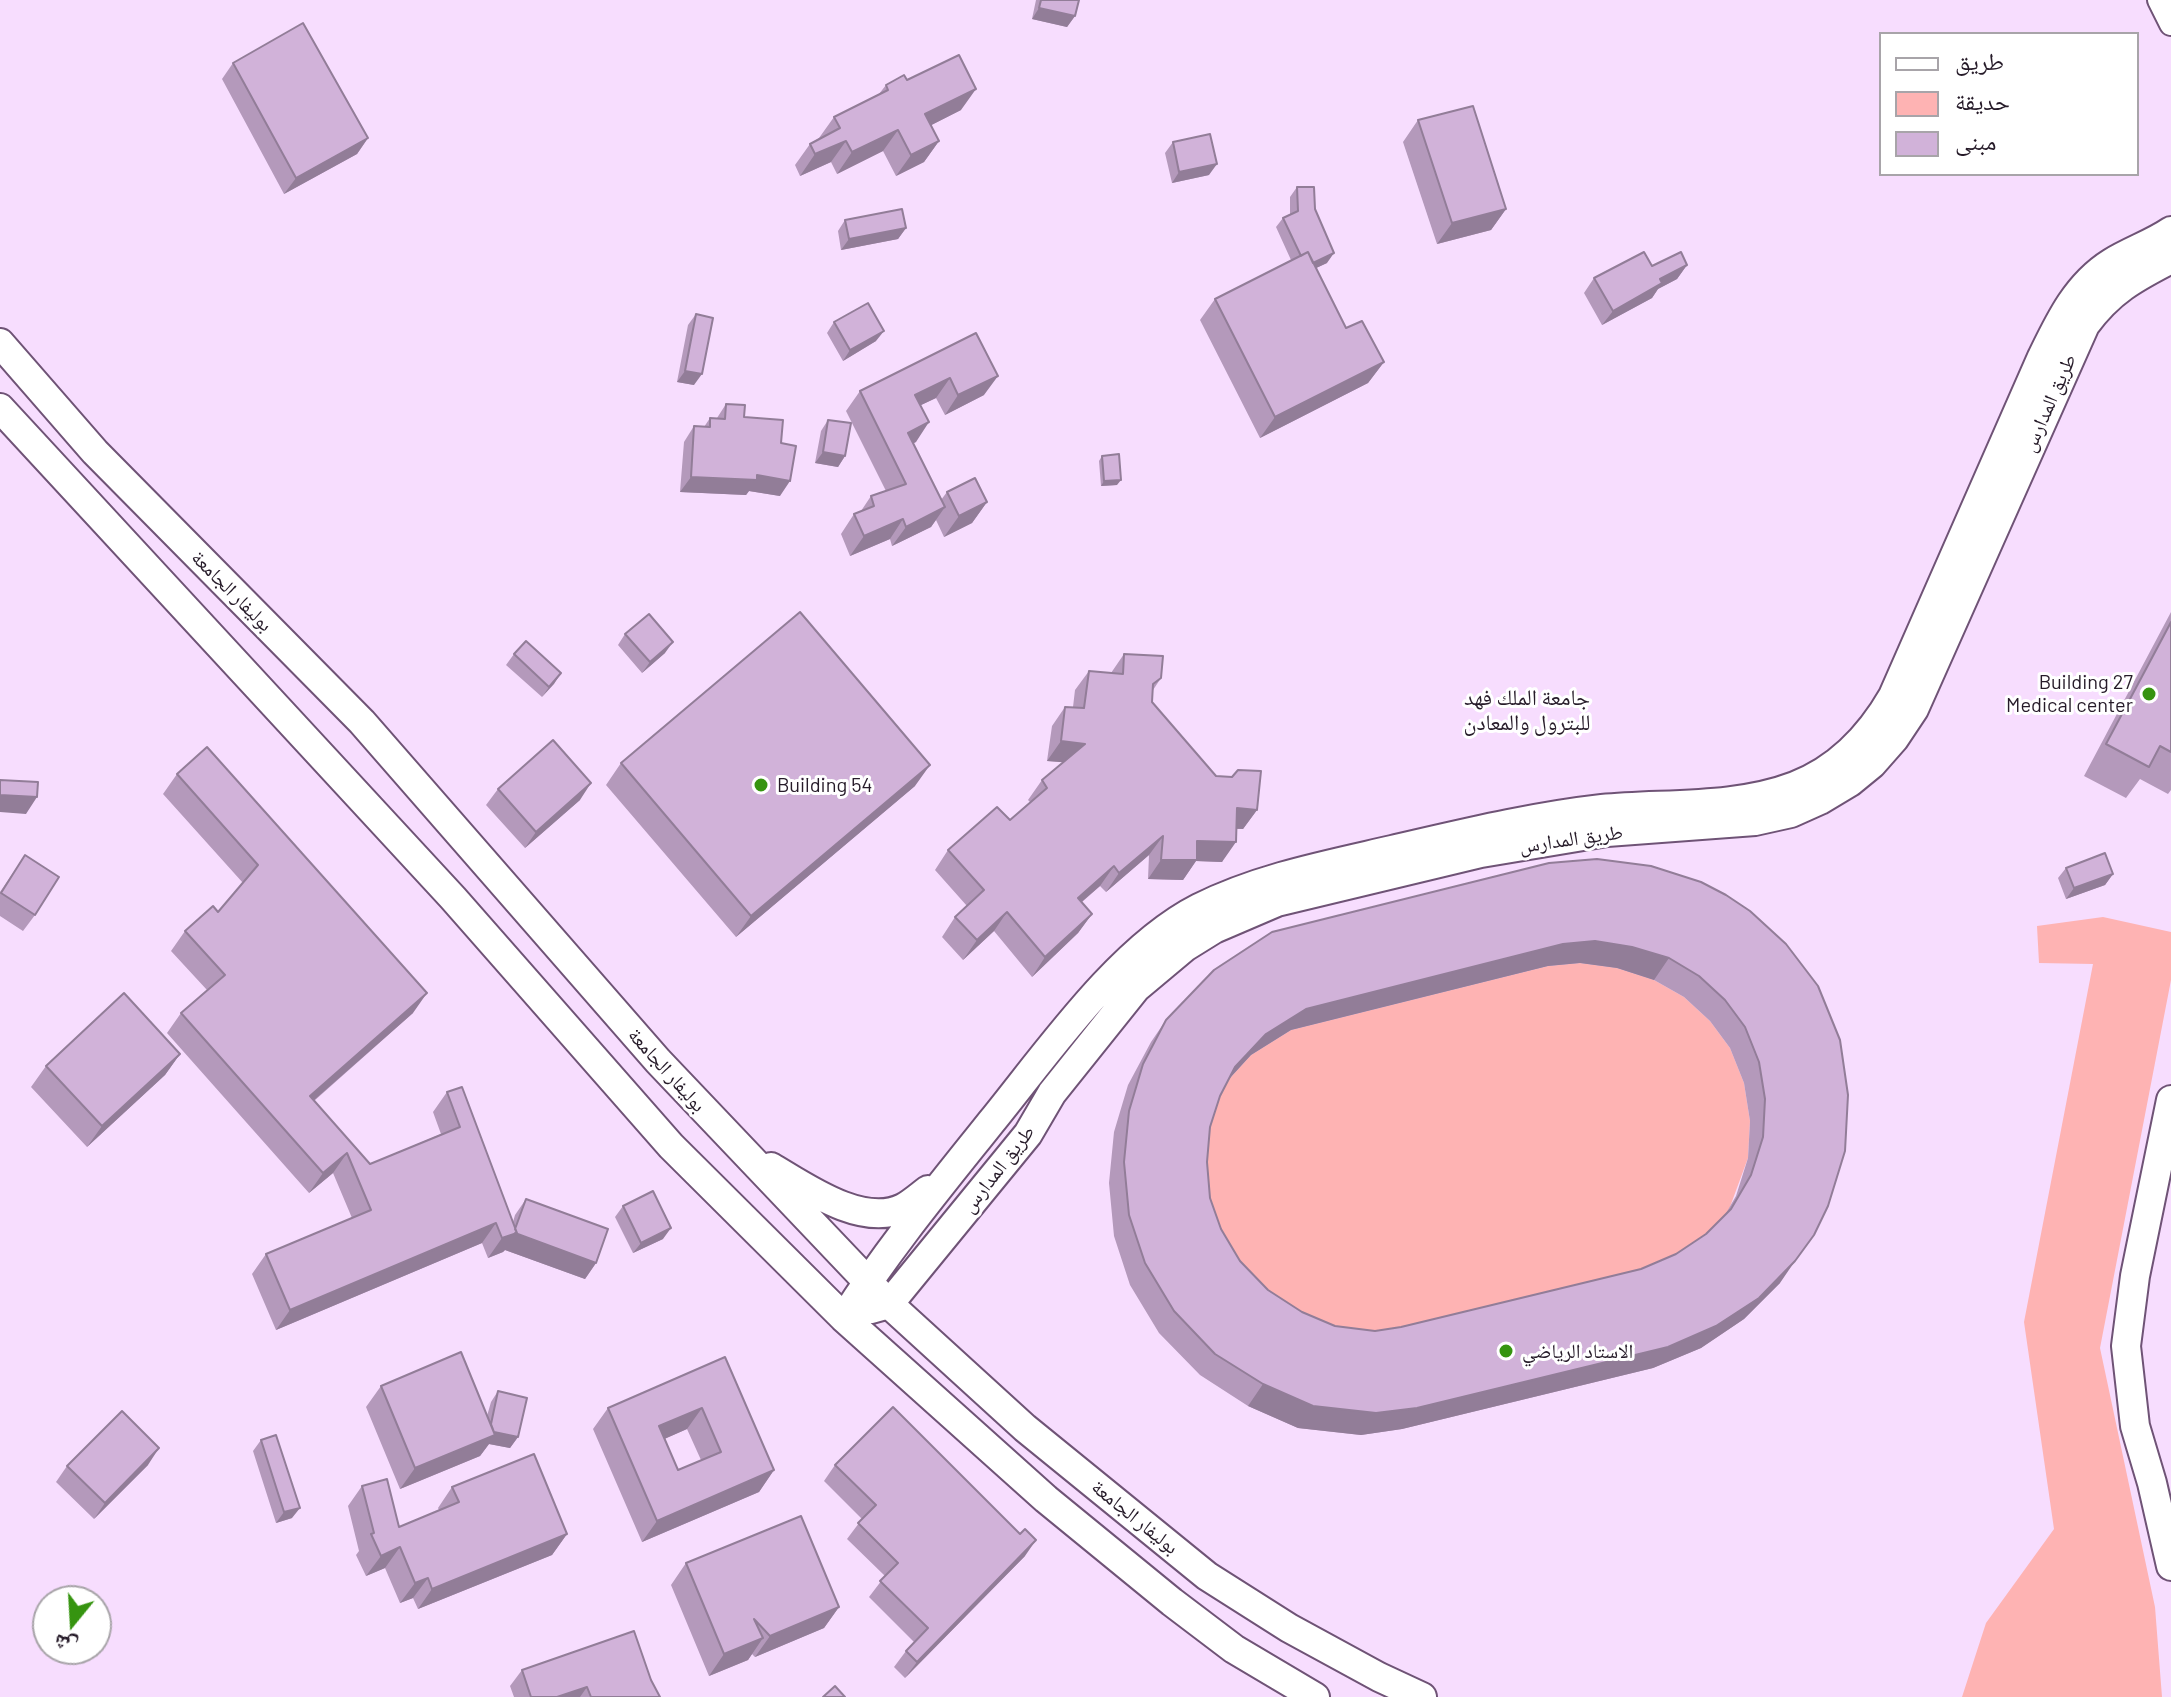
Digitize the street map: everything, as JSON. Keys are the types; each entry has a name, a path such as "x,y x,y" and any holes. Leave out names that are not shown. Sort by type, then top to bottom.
{"street":[{"path":"2159,0 2171,24"},
{"path":"2125,255 2171,216"},
{"path":"844,1318 869,1279 951,1173 1028,1075 1110,979 1134,954 1197,909 1230,894 1309,870 1498,825 1552,815 1771,794 1827,769 1854,749 1877,723 1893,696 2064,314 2084,286 2107,266 2171,231"},
{"name":"طريق المدارس","path":"889,1304 1028,1134 1052,1093 1136,988 1185,947 1214,929 1277,902 1481,853 1607,832 1755,821 1791,813 1850,782 1872,764 1894,739 1914,709 2085,325 2101,304 2123,284 2171,259"},
{"name":"بوليفار الجامعة","path":"0,343 95,452 362,722 658,1061 739,1149 869,1279 889,1304 1025,1428 1207,1576 1289,1628 1422,1697"},
{"name":"بوليفار الجامعة","path":"0,408 453,898 671,1146 844,1318 1046,1499 1172,1602 1234,1649 1315,1697"},
{"path":"2171,1100 2135,1276 2126,1346 2135,1426 2171,1566"},
{"path":"739,1149 829,1201 874,1214 902,1209 951,1173"},
{"path":"2171,1168 2147,1275 2141,1324 2141,1367 2156,1457 2171,1512"},
{"path":"844,1318 889,1304"}],"green space":[{"path":"2103,917 2171,932 2171,980 2100,1348 2155,1607 2162,1697 1962,1697 1986,1623 2054,1529 2024,1322 2093,964 2039,963 2037,926"},
{"path":"1580,963 1617,968 1654,980 1684,997 1710,1021 1730,1048 1744,1083 1750,1121 1748,1158 1727,1215 1691,1256 1386,1348 1253,1311 1192,1183 1220,1089 1251,1055 1291,1030 1548,966"}],"building":[{"path":"1041,0 1079,0 1075,16 1039,8"},
{"path":"303,23 368,138 296,178 233,63"},
{"path":"959,55 976,89 925,114 939,141 911,155 898,130 852,152 846,141 815,154 810,144 840,128 834,117 888,90 886,85 904,75 907,80"},
{"path":"1473,106 1506,209 1452,223 1418,120"},
{"path":"1210,134 1217,164 1179,172 1173,142"},
{"path":"1297,187 1314,187 1315,209 1334,253 1313,263 1308,252 1301,256 1283,218 1298,211"},
{"path":"902,209 906,228 849,239 845,220"},
{"path":"1308,252 1346,328 1362,321 1384,362 1275,417 1215,299"},
{"path":"1644,252 1652,266 1681,252 1687,265 1613,311 1594,278"},
{"path":"868,303 884,331 850,350 834,322"},
{"path":"696,314 713,318 702,374 685,371"},
{"path":"976,333 998,376 958,395 950,378 915,395 929,422 908,433 945,507 906,527 903,519 864,536 854,514 874,506 871,496 906,484 860,391"},
{"path":"726,404 745,405 744,417 783,420 781,443 796,446 790,481 757,475 757,480 691,477 694,426 710,427 710,418 725,419"},
{"path":"828,420 851,423 845,456 823,452"},
{"path":"1119,454 1121,480 1104,481 1102,456"},
{"path":"975,478 987,502 959,516 947,492"},
{"name":"Building 54","path":"800,612 930,765 751,916 621,763"},
{"path":"649,614 673,642 650,662 625,634"},
{"path":"2171,622 2171,752 2160,746 2149,767 2106,744"},
{"path":"526,641 561,673 549,687 514,654"},
{"path":"1124,654 1163,656 1161,678 1153,684 1152,702 1216,776 1232,777 1238,770 1261,771 1257,810 1237,808 1236,842 1197,841 1197,860 1161,860 1163,836 1119,873 1114,866 1078,898 1092,914 1045,957 1007,912 977,940 955,917 984,890 948,850 997,807 1010,820 1047,788 1042,780 1085,744 1061,741 1065,707 1084,708 1089,671 1123,674"},
{"path":"553,740 591,783 536,832 498,789"},
{"path":"207,747 427,993 310,1096 370,1164 460,1127 447,1092 462,1087 517,1233 502,1238 496,1223 290,1310 266,1254 371,1210 347,1153 323,1173 181,1013 225,975 185,931 213,906 218,912 258,865 177,774"},
{"path":"0,780 38,782 37,797 0,795"},
{"path":"2105,853 2113,874 2074,888 2066,868"},
{"path":"25,855 59,877 35,915 1,893"},
{"path":"1597,859 1651,866 1701,882 1750,911 1786,944 1818,986 1840,1040 1848,1095 1845,1151 1828,1206 1814,1235 1795,1261 1759,1298 1716,1326 1668,1347 1417,1408 1376,1413 1313,1406 1263,1384 1215,1354 1174,1311 1145,1263 1129,1215 1124,1162 1129,1111 1143,1064 1166,1020 1214,970 1272,932 1549,863","holes":["1595,941 1632,947 1669,958 1699,976 1725,1000 1745,1027 1759,1062 1765,1099 1763,1137 1751,1175 1731,1209 1706,1234 1676,1254 1641,1269 1375,1331 1335,1326 1302,1312 1268,1290 1240,1261 1221,1229 1210,1198 1207,1162 1210,1127 1220,1096 1235,1067 1266,1034 1306,1009 1563,944"]},
{"path":"124,993 180,1054 102,1126 46,1066"},
{"path":"653,1191 671,1228 641,1243 623,1206"},
{"path":"526,1199 608,1229 596,1263 515,1233"},
{"path":"461,1352 495,1435 415,1468 381,1386"},
{"path":"725,1357 774,1470 657,1521 608,1408","holes":["702,1408 721,1452 678,1470 659,1426"]},
{"path":"498,1391 527,1398 518,1437 494,1432 491,1424"},
{"path":"893,1407 1020,1534 1025,1529 1036,1540 917,1662 906,1651 928,1628 880,1581 898,1563 858,1523 876,1505 835,1465"},
{"path":"122,1411 159,1448 105,1503 67,1466"},
{"path":"276,1435 300,1508 284,1512 261,1440"},
{"path":"534,1454 567,1534 432,1589 428,1578 415,1583 400,1547 381,1556 371,1534 374,1533 362,1486 387,1479 399,1527 459,1502 452,1487"},
{"path":"801,1516 839,1607 770,1636 754,1619 763,1638 724,1654 686,1563"},
{"path":"634,1631 660,1697 591,1697 587,1687 557,1697 531,1697 522,1670"},
{"path":"835,1686 845,1697 823,1697"}],"place":[{"name":"Building 27 Medical center","path":"2149,694"},
{"name":"Building 54","path":"761,785"},
{"name":"الاستاد الرياضي","path":"1506,1351"}],"district":[{"name":"جامعة الملك فهد للبترول والمعادن","path":"1527,710"}]}
